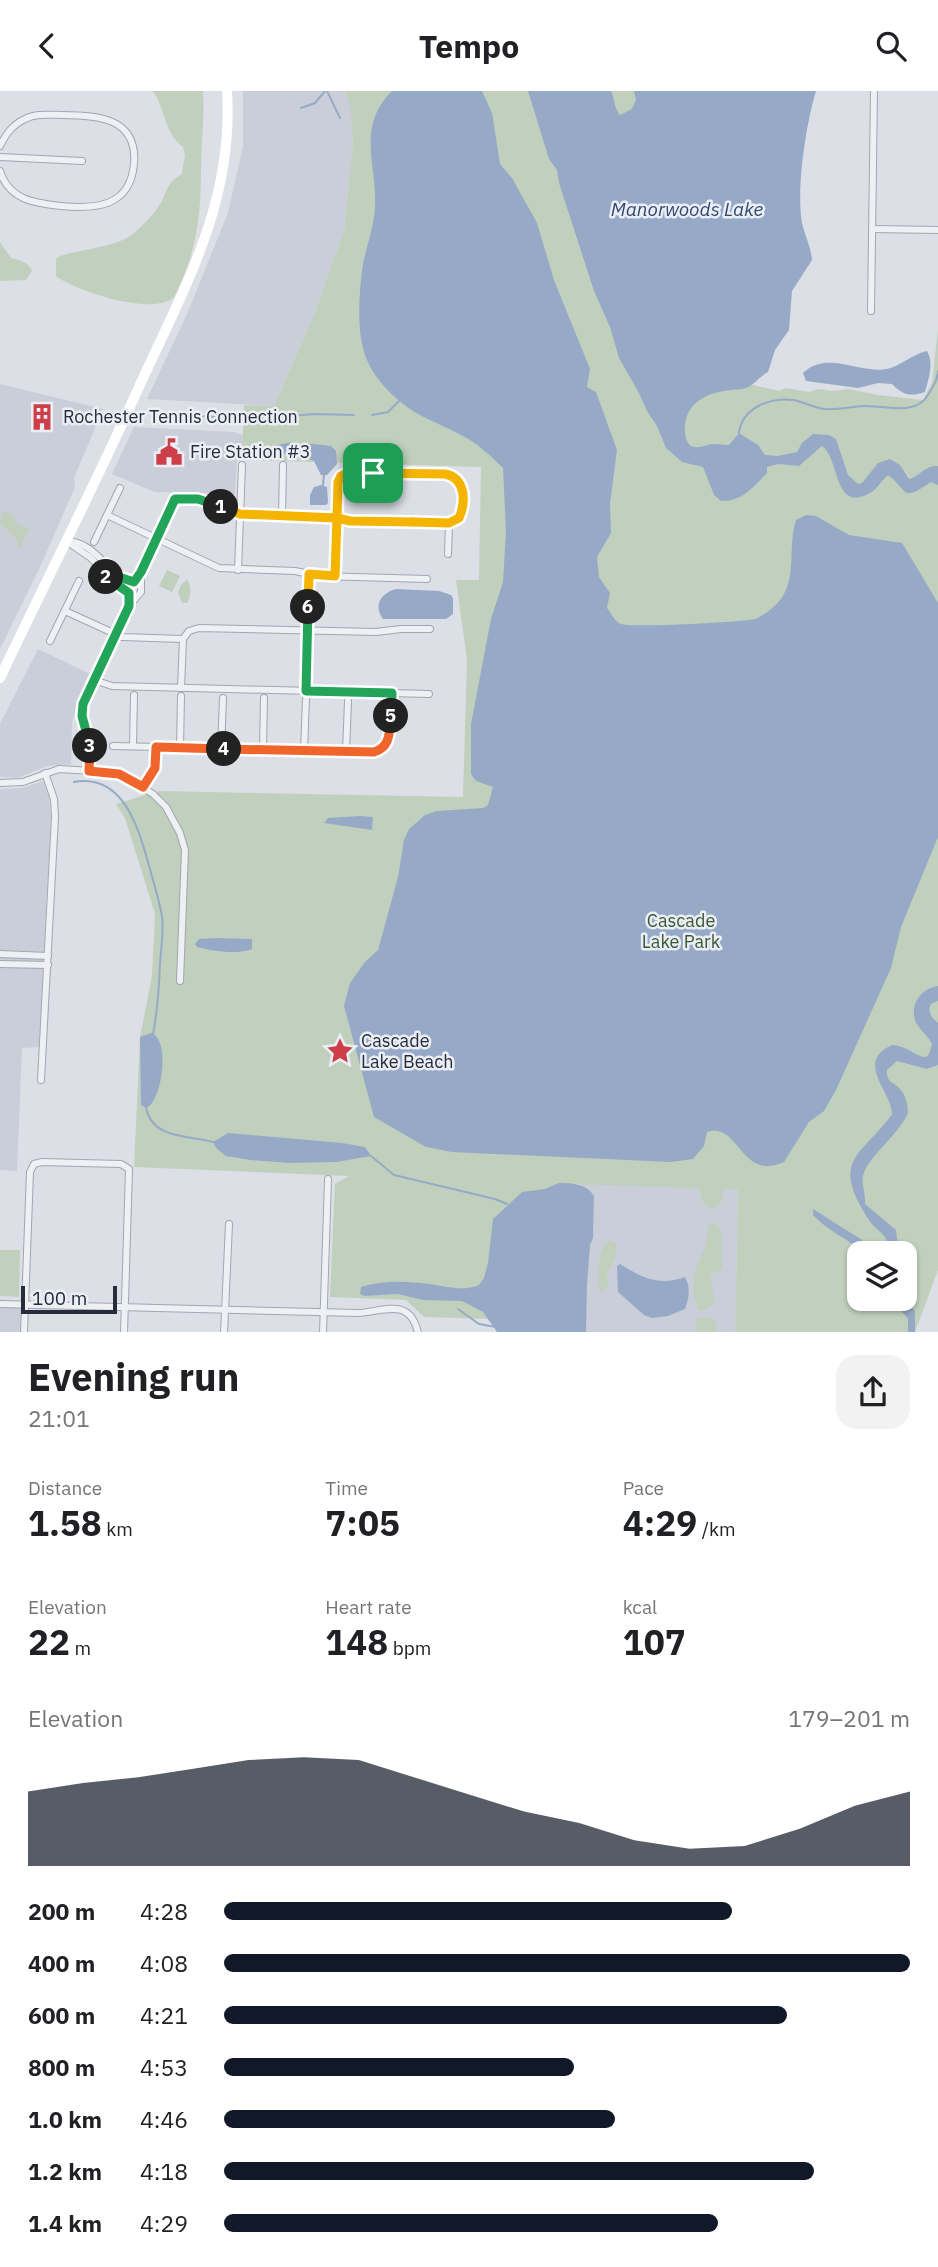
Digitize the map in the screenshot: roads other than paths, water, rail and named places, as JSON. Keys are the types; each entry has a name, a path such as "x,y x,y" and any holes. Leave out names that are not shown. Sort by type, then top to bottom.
{"main road":[{"path":"0,678 202,249 215,211 226,147 227,91"}],"street":[{"path":"871,311 874,91"},
{"path":"0,146 9,130 28,117 93,115 110,119 123,130 132,147 134,165 128,184 116,198 104,205 89,208 39,204 25,200 7,186 0,171"},
{"path":"0,157 82,161"},
{"path":"872,229 938,230"},
{"path":"238,569 242,465"},
{"path":"282,515 283,465"},
{"path":"129,606 128,585 134,582 141,572 175,499 198,499 240,514 337,518 350,521 449,523 461,515 462,488 458,478 445,474 347,473 341,476 338,482 337,518 335,576"},
{"path":"94,543 120,488"},
{"path":"107,515 217,567 335,576 427,579"},
{"path":"448,554 449,523"},
{"path":"66,541 89,548 109,579 133,596 139,595"},
{"path":"103,566 142,587"},
{"path":"89,771 90,742 81,710 129,606 139,595 142,587 141,572"},
{"path":"306,691 309,574"},
{"path":"50,642 79,582"},
{"path":"65,611 115,635 183,639"},
{"path":"181,688 183,639 189,631 196,628 376,632 430,629"},
{"path":"94,680 111,686 429,694"},
{"path":"113,746 374,752 384,747 388,737 392,693"},
{"path":"133,746 134,695"},
{"path":"180,748 181,696"},
{"path":"221,749 223,698"},
{"path":"262,750 264,698"},
{"path":"304,751 306,699"},
{"path":"346,752 348,701"},
{"path":"143,787 155,768 156,747"},
{"path":"0,783 23,782 59,769 119,774 143,787 166,807 180,832 185,857 180,981"},
{"path":"41,1080 55,811 45,773"},
{"path":"0,954 48,956"},
{"path":"0,964 48,965"},
{"path":"24,1332 31,1169 39,1162 124,1165 130,1171 124,1332"},
{"path":"323,1332 328,1179"},
{"path":"224,1332 229,1224"},
{"path":"0,1304 323,1313 364,1313 395,1308 412,1318 418,1332"}],"water":[{"path":"392,91 482,91 492,113 500,164 512,178 537,223 554,280 590,369 587,387 596,392 617,450 610,504 611,533 597,557 599,577 610,593 607,608 617,621 629,625 665,625 731,622 759,617 784,594 790,577 796,520 806,515 816,516 849,535 902,543 938,603 938,837 901,927 891,968 836,1090 824,1111 809,1122 784,1162 769,1166 758,1164 749,1159 727,1135 718,1131 707,1132 704,1146 693,1159 671,1162 452,1152 426,1147 374,1117 344,1006 350,983 365,962 378,950 398,877 404,840 409,829 425,815 437,811 483,808 488,805 493,787 476,781 471,774 471,724 491,619 503,582 506,532 503,468 472,442 418,414 395,397 376,376 367,360 361,339 359,316 363,262 375,207 371,132 374,118"},
{"name":"Manorwoods Lake","path":"528,91 611,91 620,115 632,109 636,100 634,91 816,91 806,138 800,193 802,223 812,260 792,291 789,330 775,350 768,372 746,388 712,394 692,407 685,423 686,438 690,445 695,447 729,445 739,433 758,445 765,455 777,456 797,452 802,443 813,434 829,435 836,439 848,475 858,484 862,483 878,463 890,459 900,465 909,479 929,467 938,466 938,485 931,482 909,493 888,475 868,494 857,498 849,496 843,490 828,452 822,446 799,466 778,464 767,467 767,473 747,493 735,499 721,501 714,495 703,467 682,462 666,448 657,426 619,358"},
{"path":"927,351 930,366 927,387 925,392 915,394 903,393 892,384 878,383 858,388 806,381 803,373 823,363 887,369"},
{"path":"291,442 296,446 295,455 263,454 274,446"},
{"path":"305,443 331,446 336,451 337,464 327,475 321,475 314,461 300,456 300,448"},
{"path":"314,487 327,487 328,503 310,505 310,495"},
{"path":"396,589 439,591 451,595 453,614 446,619 383,619 379,609 380,600 386,593"},
{"path":"373,817 372,830 324,823 328,818"},
{"path":"199,939 252,939 252,949 224,952 197,947 195,944"},
{"path":"938,986 938,1001 931,1004 930,1012 938,1023 938,1065 927,1069 897,1061 887,1070 889,1080 904,1094 908,1113 870,1161 863,1176 865,1204 896,1230 897,1241 887,1241 870,1222 856,1198 851,1182 851,1170 854,1159 892,1114 875,1069 881,1052 892,1045 903,1047 922,1057 929,1054 932,1044 916,1023 914,1008 922,993"},
{"path":"151,1033 161,1046 162,1070 156,1095 146,1108 141,1105 140,1037"},
{"path":"228,1133 342,1143 365,1147 371,1156 336,1162 250,1160 226,1156 216,1148 213,1142"},
{"path":"559,1183 583,1187 594,1196 586,1332 497,1332 483,1312 462,1301 423,1300 398,1294 360,1294 361,1287 386,1282 412,1282 460,1288 479,1285 488,1263 493,1219 522,1192 545,1189"},
{"path":"813,1209 863,1241 848,1241 813,1215"},
{"path":"620,1264 659,1281 685,1277 689,1293 685,1309 668,1316 652,1318 644,1315 618,1292 617,1266"},
{"path":"902,1311 915,1311 915,1332 908,1332 908,1319"}],"waterway":[{"path":"301,108 315,103 325,91"},
{"path":"327,91 340,118"},
{"path":"739,433 741,424 751,411 775,400 793,400 830,409 915,406 928,395 938,371"},
{"path":"372,415 388,412 399,401"},
{"path":"161,414 257,419 314,414 354,415"},
{"path":"231,455 263,454"},
{"path":"323,485 324,475"},
{"path":"74,782 91,782 106,786 118,796 135,822 141,838 163,922 153,1034"},
{"path":"146,1108 156,1126 164,1131 213,1142"},
{"path":"371,1156 394,1175 507,1204"},
{"path":"458,1309 479,1324 496,1327"}],"place":[{"name":"Rochester Tennis Connection","path":"42,417"},
{"name":"Fire Station #3","path":"169,452"},
{"name":"Cascade Lake Beach","path":"340,1051"}],"park label":[{"name":"Cascade Lake Park","path":"681,932"}]}
